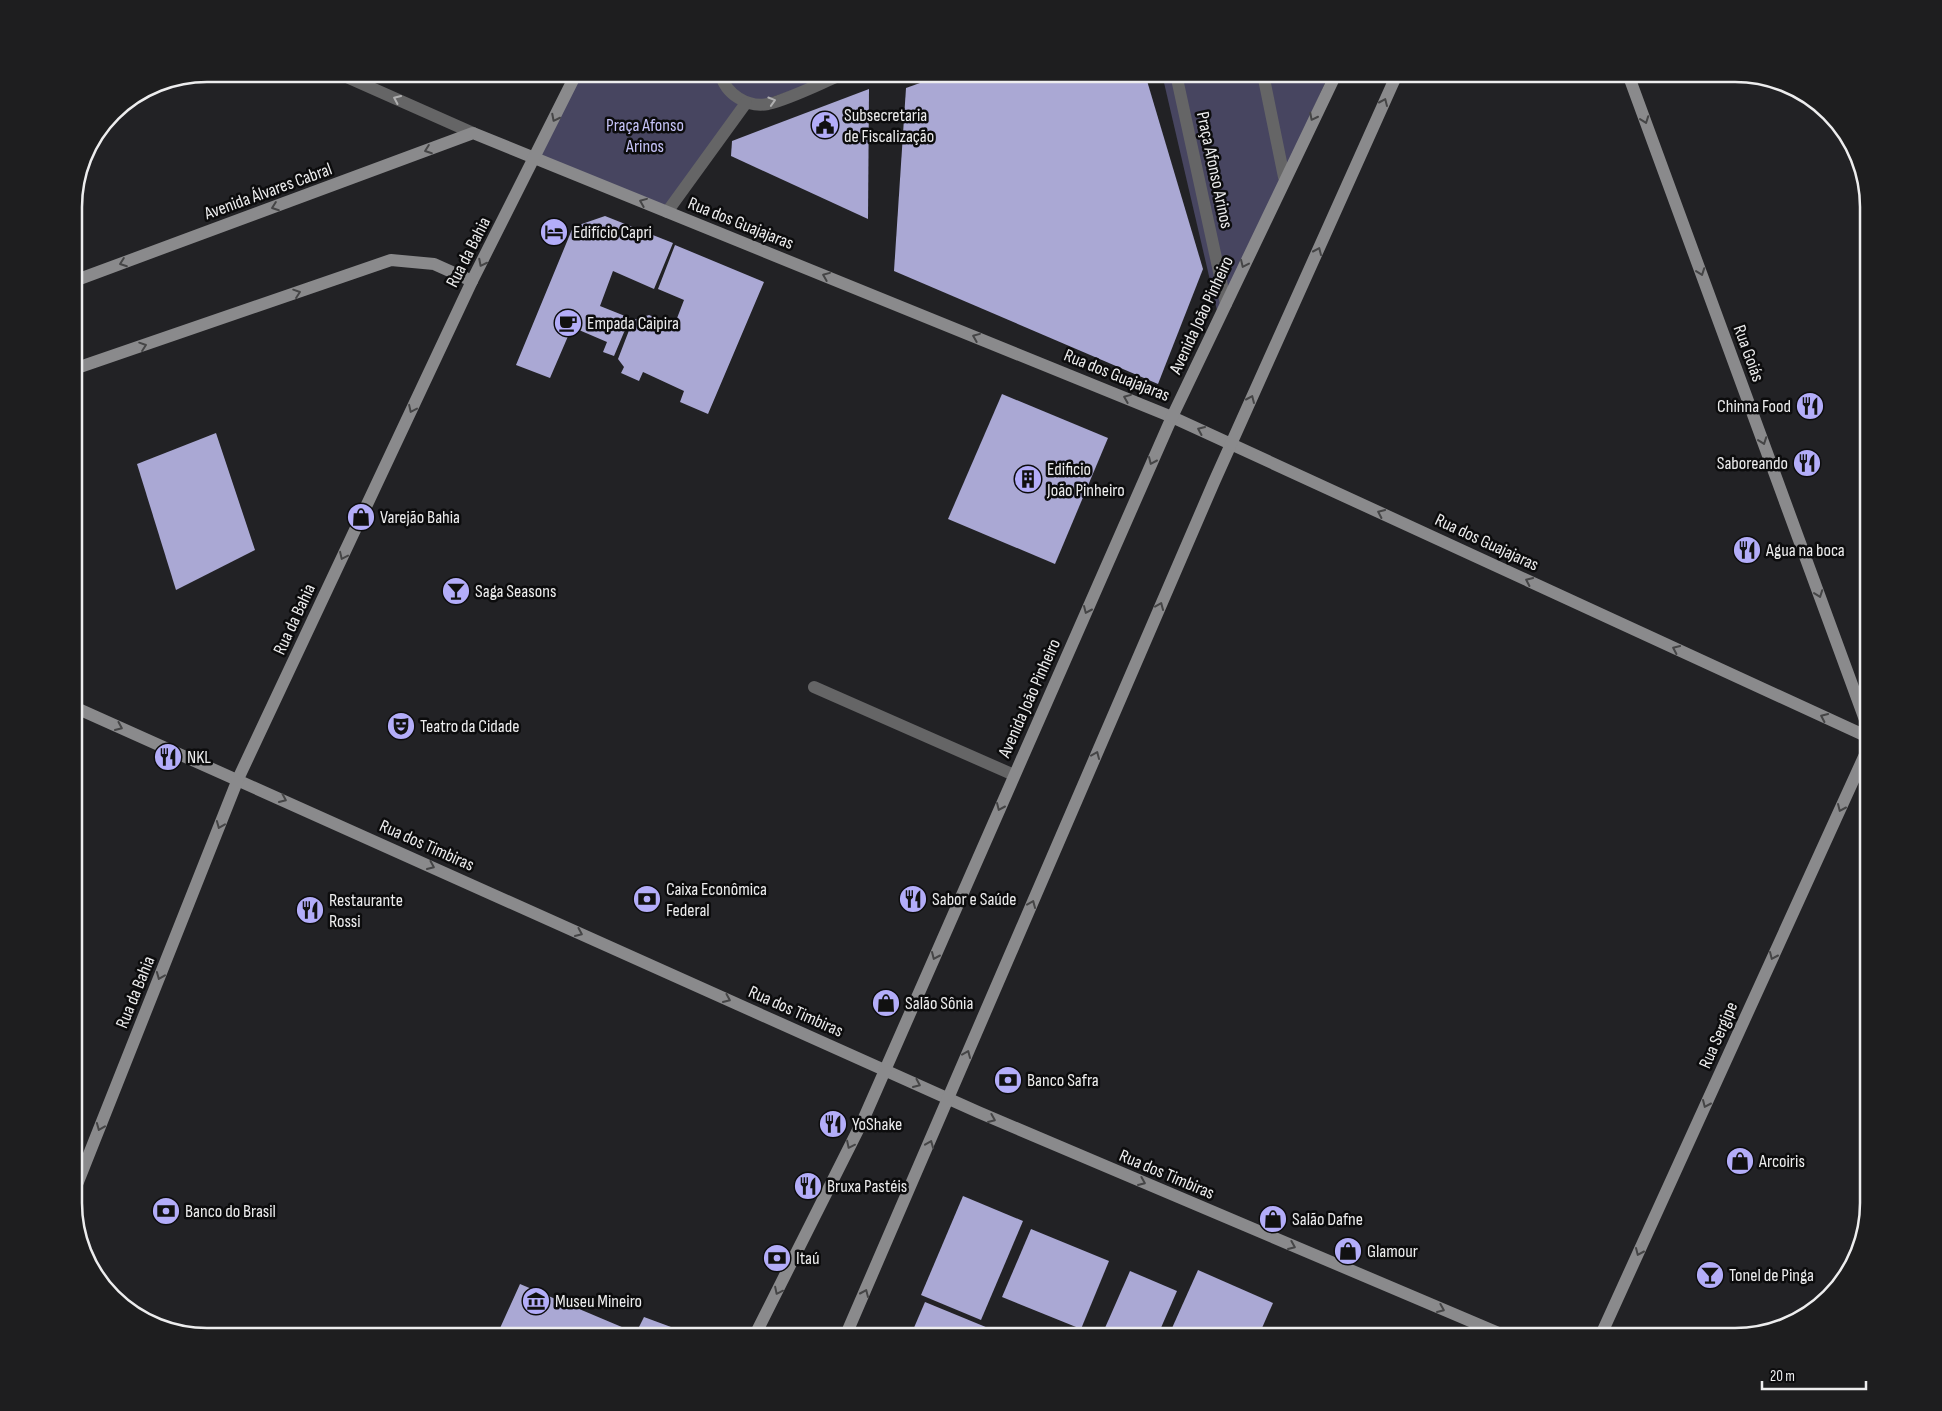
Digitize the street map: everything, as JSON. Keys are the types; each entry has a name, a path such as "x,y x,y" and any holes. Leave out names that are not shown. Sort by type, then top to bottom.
{"street":[{"name":"Rua dos Guajajaras","path":"358,82 473,134 1172,416 1860,733"},
{"name":"Rua da Bahia","path":"83,1169 238,780 472,281 572,82"},
{"path":"722,82 731,93 746,103 767,104 823,82"},
{"name":"Praça Afonso Arinos","path":"1178,82 1226,304"},
{"path":"1265,82 1284,177"},
{"name":"Avenida João Pinheiro","path":"758,1328 885,1070 1172,416 1284,177 1332,82"},
{"path":"849,1328 1231,443 1393,82"},
{"name":"Rua Goiás","path":"1631,82 1860,706"},
{"path":"667,212 746,103"},
{"name":"Avenida Álvares Cabral","path":"83,278 473,134"},
{"path":"83,366 391,260 434,264 472,281"},
{"path":"814,687 1014,774"},
{"name":"Rua dos Timbiras","path":"83,711 948,1098 1487,1328"},
{"name":"Rua Sergipe","path":"1604,1328 1860,766"}],"green space":[{"name":"Praça Afonso Arinos","path":"570,82 818,82 747,105 672,212 535,158"},
{"path":"1164,82 1325,82 1219,319"}],"building":[{"path":"923,82 1147,82 1203,269 1158,384 894,271 906,88"},
{"path":"869,89 868,219 731,156 732,141"},
{"path":"605,216 673,243 654,289 613,271 600,306 630,318 614,356 603,352 607,342 572,327 550,378 516,365 573,227"},
{"path":"675,245 764,282 708,414 680,402 684,391 643,372 639,381 621,373 624,367 618,359 633,320 649,315 674,326 684,300 658,289"},
{"name":"Edificio João Pinheiro","path":"1002,394 1108,438 1055,564 948,519"},
{"path":"216,433 255,550 176,590 137,464"},
{"path":"963,1196 1023,1221 981,1320 921,1295"},
{"path":"1031,1229 1109,1261 1081,1328 1002,1297"},
{"path":"1198,1270 1273,1303 1262,1328 1172,1328"},
{"path":"1130,1271 1177,1291 1161,1328 1105,1328"},
{"name":"Museu Mineiro","path":"520,1284 624,1328 500,1328"},
{"path":"925,1302 988,1328 914,1328"},
{"name":"Museu Mineiro","path":"644,1317 674,1328 638,1328"}],"place":[{"name":"Subsecretaria de Fiscalização","path":"825,125"},
{"name":"Edifício Capri","path":"554,232"},
{"name":"Empada Caipira","path":"568,323"},
{"name":"Chinna Food","path":"1810,406"},
{"name":"Saboreando","path":"1807,463"},
{"name":"Edificio João Pinheiro","path":"1028,479"},
{"name":"Varejão Bahia","path":"361,517"},
{"name":"Agua na boca","path":"1747,550"},
{"name":"Saga Seasons","path":"456,591"},
{"name":"Teatro da Cidade","path":"401,726"},
{"name":"NKL","path":"168,757"},
{"name":"Caixa Econômica Federal","path":"647,899"},
{"name":"Sabor e Saúde","path":"913,899"},
{"name":"Restaurante Rossi","path":"310,910"},
{"name":"Salão Sônia","path":"886,1003"},
{"name":"Banco Safra","path":"1008,1080"},
{"name":"YoShake","path":"833,1124"},
{"name":"Arcoiris","path":"1740,1161"},
{"name":"Bruxa Pastéis","path":"808,1186"},
{"name":"Banco do Brasil","path":"166,1211"},
{"name":"Salão Dafne","path":"1273,1219"},
{"name":"Glamour","path":"1348,1251"},
{"name":"Itaú","path":"777,1258"},
{"name":"Tonel de Pinga","path":"1710,1275"},
{"name":"Museu Mineiro","path":"536,1301"}]}
